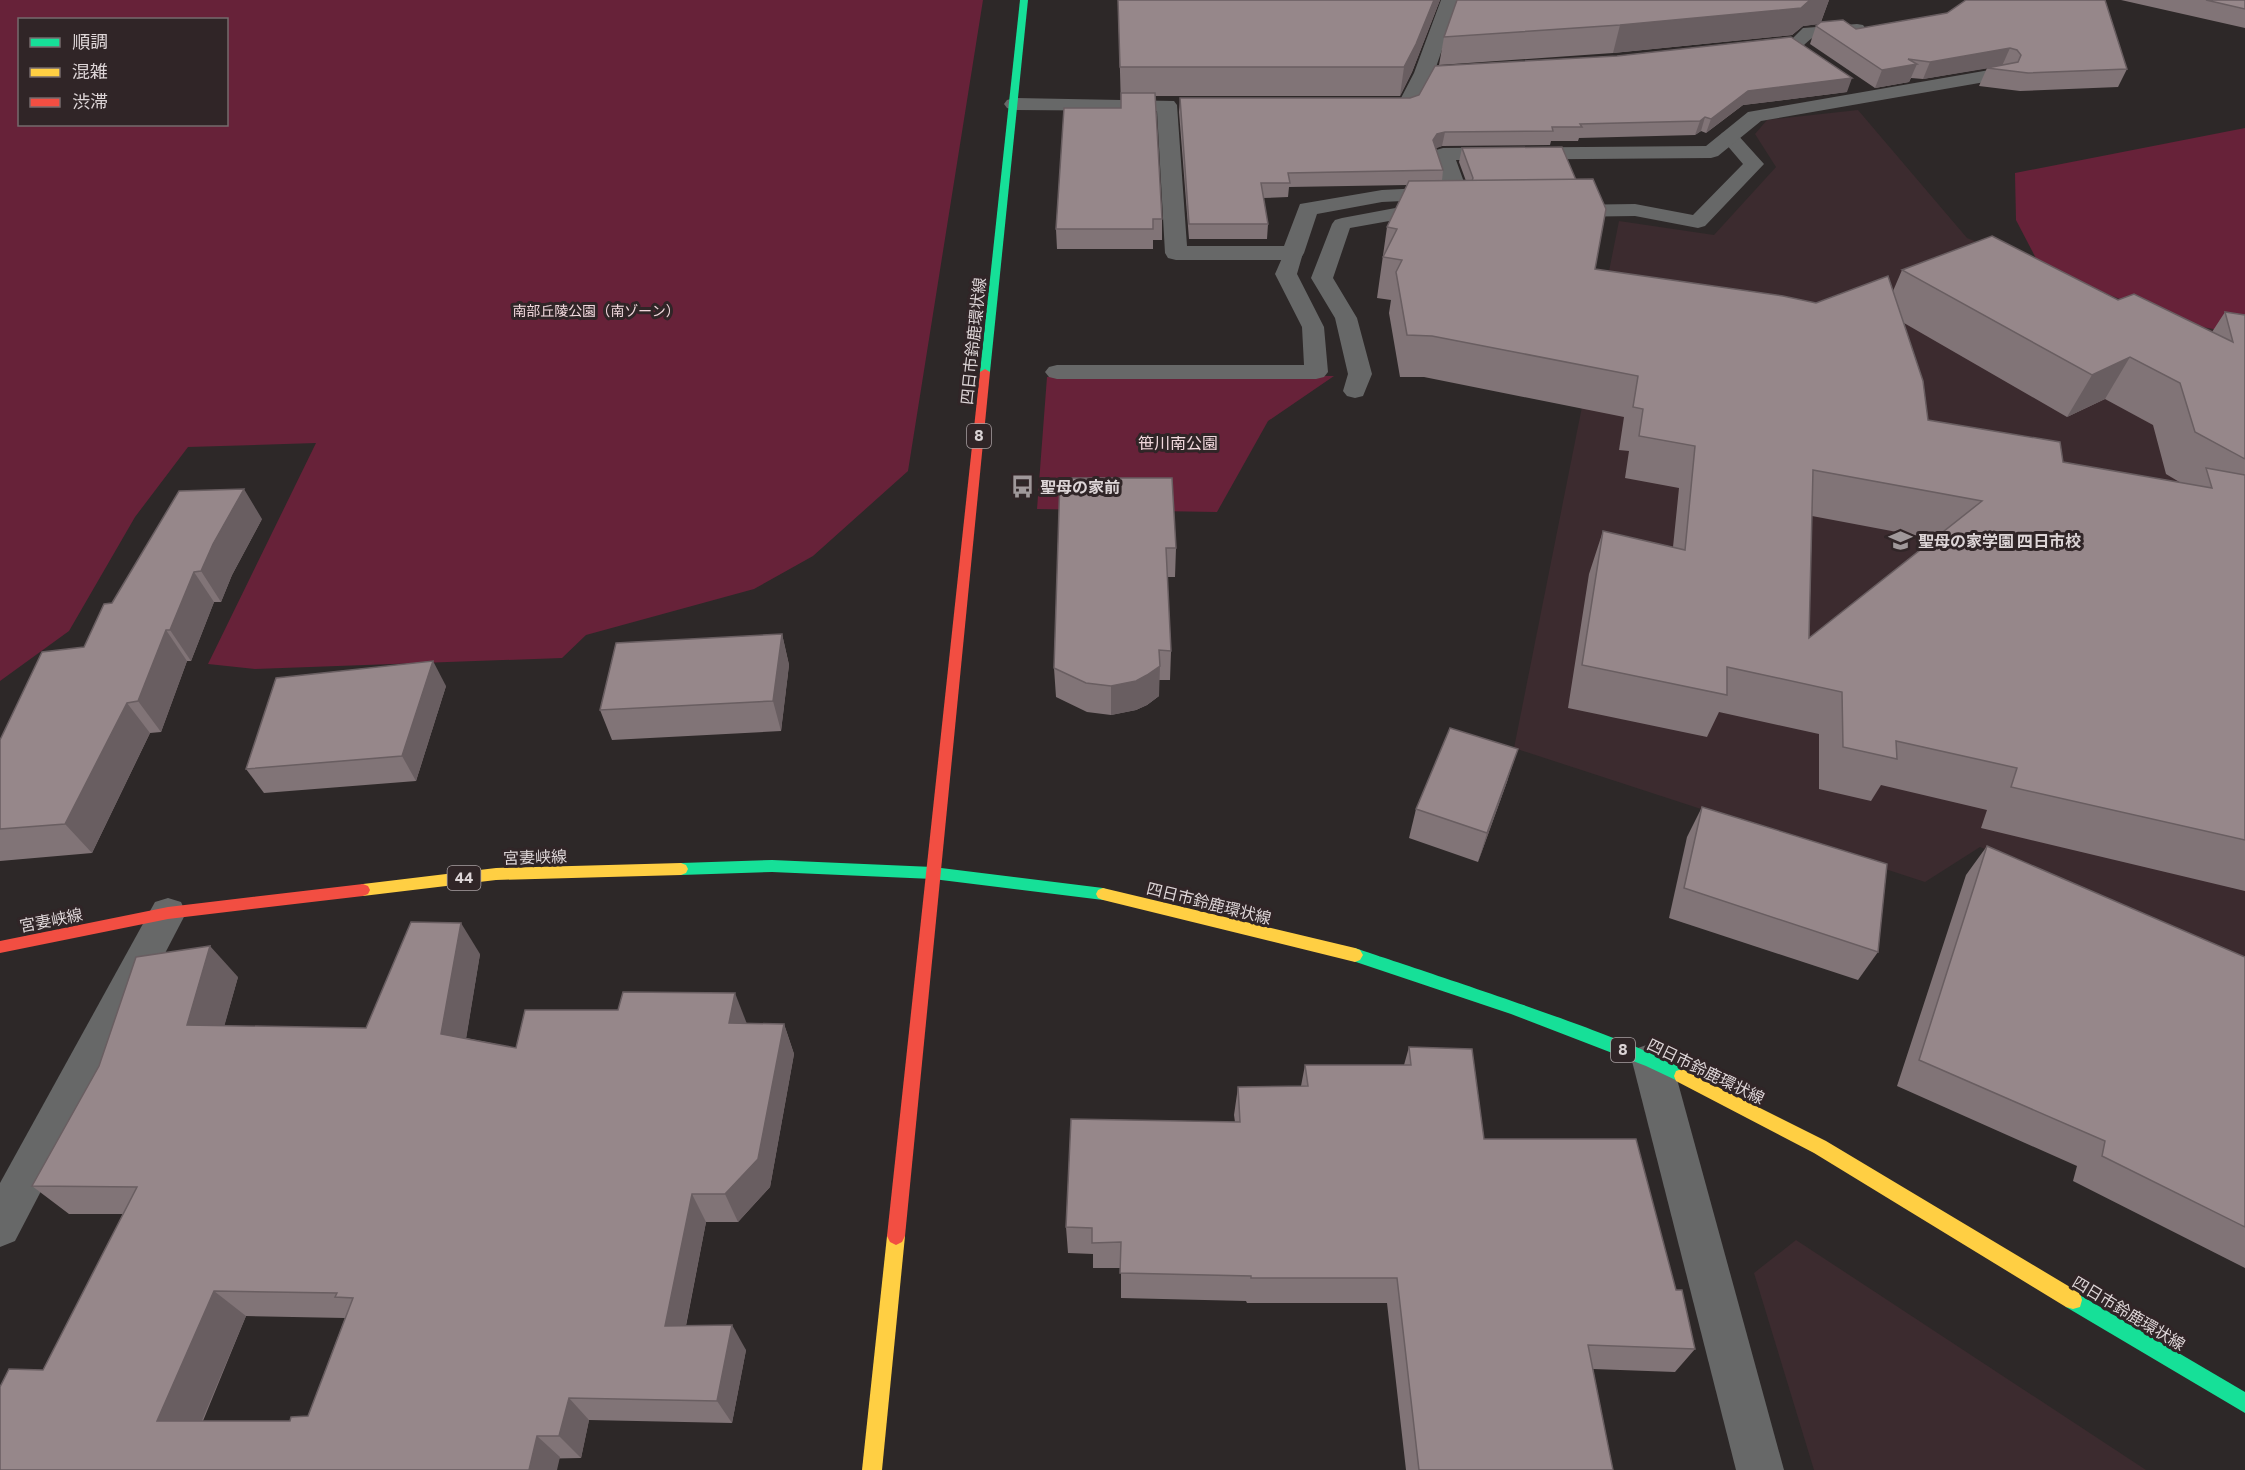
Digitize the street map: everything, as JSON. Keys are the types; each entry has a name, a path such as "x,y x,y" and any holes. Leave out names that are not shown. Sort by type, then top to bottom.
{"main road":[{"name":"四日市鈴鹿環状線","path":"1024,0 933,873 1091,891 1365,957 1514,1008 1652,1061 1820,1148 2245,1403"},
{"name":"宮妻峡線","path":"0,947 168,913 496,874 772,866 933,873"},
{"path":"872,1470 933,873"}],"street":[{"path":"1351,105 1408,104 1424,73 1450,0"},
{"path":"1814,58 1787,44 1809,32 1880,28"},
{"path":"1424,73 1448,71"},
{"path":"1167,105 1176,253 1293,253 1308,210 1382,196 1457,193 1443,154 1711,152 1755,116 2001,74"},
{"path":"1852,84 1871,97"},
{"path":"1014,104 1190,105"},
{"path":"0,1226 168,913"},
{"path":"1652,1061 1760,1470"}],"lane":[{"path":"1543,211 1635,210 1698,222 1754,164 1729,137"},
{"path":"1355,391 1360,374 1346,318 1322,278 1342,224 1406,212 1463,211"},
{"path":"1057,372 1316,372 1313,327 1286,274 1293,253"}],"shaded area":[{"name":"聖母の家学園 四日市校","path":"1858,110 1967,238 2181,323 2245,335 2245,957 1980,847 1925,882 1514,748 1619,221 1714,235 1776,167 1755,134 1767,120"},
{"path":"1796,1240 2146,1470 1814,1470 1754,1273"}],"green space":[{"name":"南部丘陵公園（南ゾーン）","path":"0,0 983,0 908,471 813,556 754,589 586,635 562,658 255,669 208,664 316,443 188,447 135,517 69,631 0,681"},
{"path":"2245,128 2245,335 2181,323 2041,268 2016,220 2015,173"},
{"name":"笹川南公園","path":"1334,376 1268,421 1217,512 1037,509 1047,377"}],"building":[{"path":"1118,0 1434,0 1404,67 1120,67"},
{"path":"1457,0 1810,0 1801,8 1620,25 1444,37"},
{"path":"1966,0 2105,0 2127,69 2028,73 1987,68 2018,62 2021,55 2017,50 2010,48 1930,62 1908,59 1917,64 1882,70 1816,26 1821,22 1843,20 1856,29 1947,13"},
{"path":"2206,0 2245,0 2245,9"},
{"path":"1791,37 1852,78 1748,91 1711,119 1705,117 1700,121 1580,124 1582,127 1552,127 1553,131 1445,132 1437,134 1433,140 1443,170 1288,173 1290,183 1261,183 1268,224 1189,224 1180,98 1410,98 1419,95 1435,66 1617,56"},
{"path":"1121,93 1155,93 1162,219 1153,219 1153,229 1056,229 1064,108 1121,108"},
{"path":"1562,147 1576,180 1472,181 1473,178 1462,148"},
{"path":"1593,179 1606,209 1595,269 1783,296 1816,303 1888,276 1923,381 1928,420 2060,442 2063,462 2212,488 2206,468 2245,475 2245,840 2011,787 2017,768 1896,741 1897,759 1843,747 1842,692 1727,667 1727,695 1582,665 1603,531 1685,550 1695,446 1639,436 1643,409 1633,407 1638,376 1432,336 1407,335 1396,272 1402,260 1383,257 1397,229 1387,227 1409,181","holes":["1813,470 1982,501 1809,638"]},
{"path":"1992,236 2118,300 2134,294 2233,342 2225,312 2245,315 2245,459 2195,432 2180,383 2130,357 2092,375 1902,270"},
{"path":"1060,478 1172,478 1176,548 1166,548 1171,651 1159,650 1160,666 1136,681 1111,686 1086,683 1054,668"},
{"path":"244,489 213,544 201,571 194,572 170,630 166,630 138,701 127,703 65,824 0,829 0,740 42,652 84,647 104,604 112,603 179,491"},
{"path":"782,634 773,701 600,710 616,643"},
{"path":"433,661 402,756 246,769 276,678"},
{"path":"1450,728 1518,749 1487,833 1416,809"},
{"path":"1702,807 1887,864 1878,952 1684,888"},
{"path":"1987,846 2245,957 2245,1227 2102,1156 2105,1141 1919,1060"},
{"path":"411,922 461,923 441,1034 516,1048 525,1010 618,1010 623,992 735,993 729,1023 784,1024 758,1159 725,1194 692,1194 665,1326 732,1325 717,1401 569,1398 559,1436 537,1436 529,1470 0,1470 0,1387 9,1369 43,1370 137,1187 32,1186 99,1066 136,957 210,946 187,1025 366,1028","holes":["214,1291 337,1293 335,1297 353,1298 308,1416 291,1417 290,1421 157,1421"]},
{"path":"1409,1047 1472,1049 1484,1139 1636,1139 1676,1290 1682,1290 1695,1349 1588,1345 1613,1470 1419,1470 1397,1278 1251,1278 1251,1276 1120,1273 1121,1242 1092,1243 1092,1228 1066,1227 1071,1119 1240,1122 1238,1087 1308,1086 1305,1065 1411,1065"}],"traffic: fast":[{"path":"985,372 1024,0"},
{"path":"681,869 772,866 933,873 1103,894"},
{"path":"1355,955 1514,1008 1652,1061 1682,1076"},
{"path":"2073,1300 2245,1403"}],"traffic: slow":[{"path":"363,890 496,874 681,869"},
{"path":"1103,894 1355,955"},
{"path":"1682,1076 1820,1147 2073,1300"},
{"path":"872,1470 896,1236"}],"traffic: jam":[{"path":"933,873 985,372"},
{"path":"896,1236 933,873"},
{"path":"0,947 168,913 363,890"}],"place":[{"name":"聖母の家前","path":"1022,487"},
{"name":"聖母の家学園 四日市校","path":"1900,541"}]}
